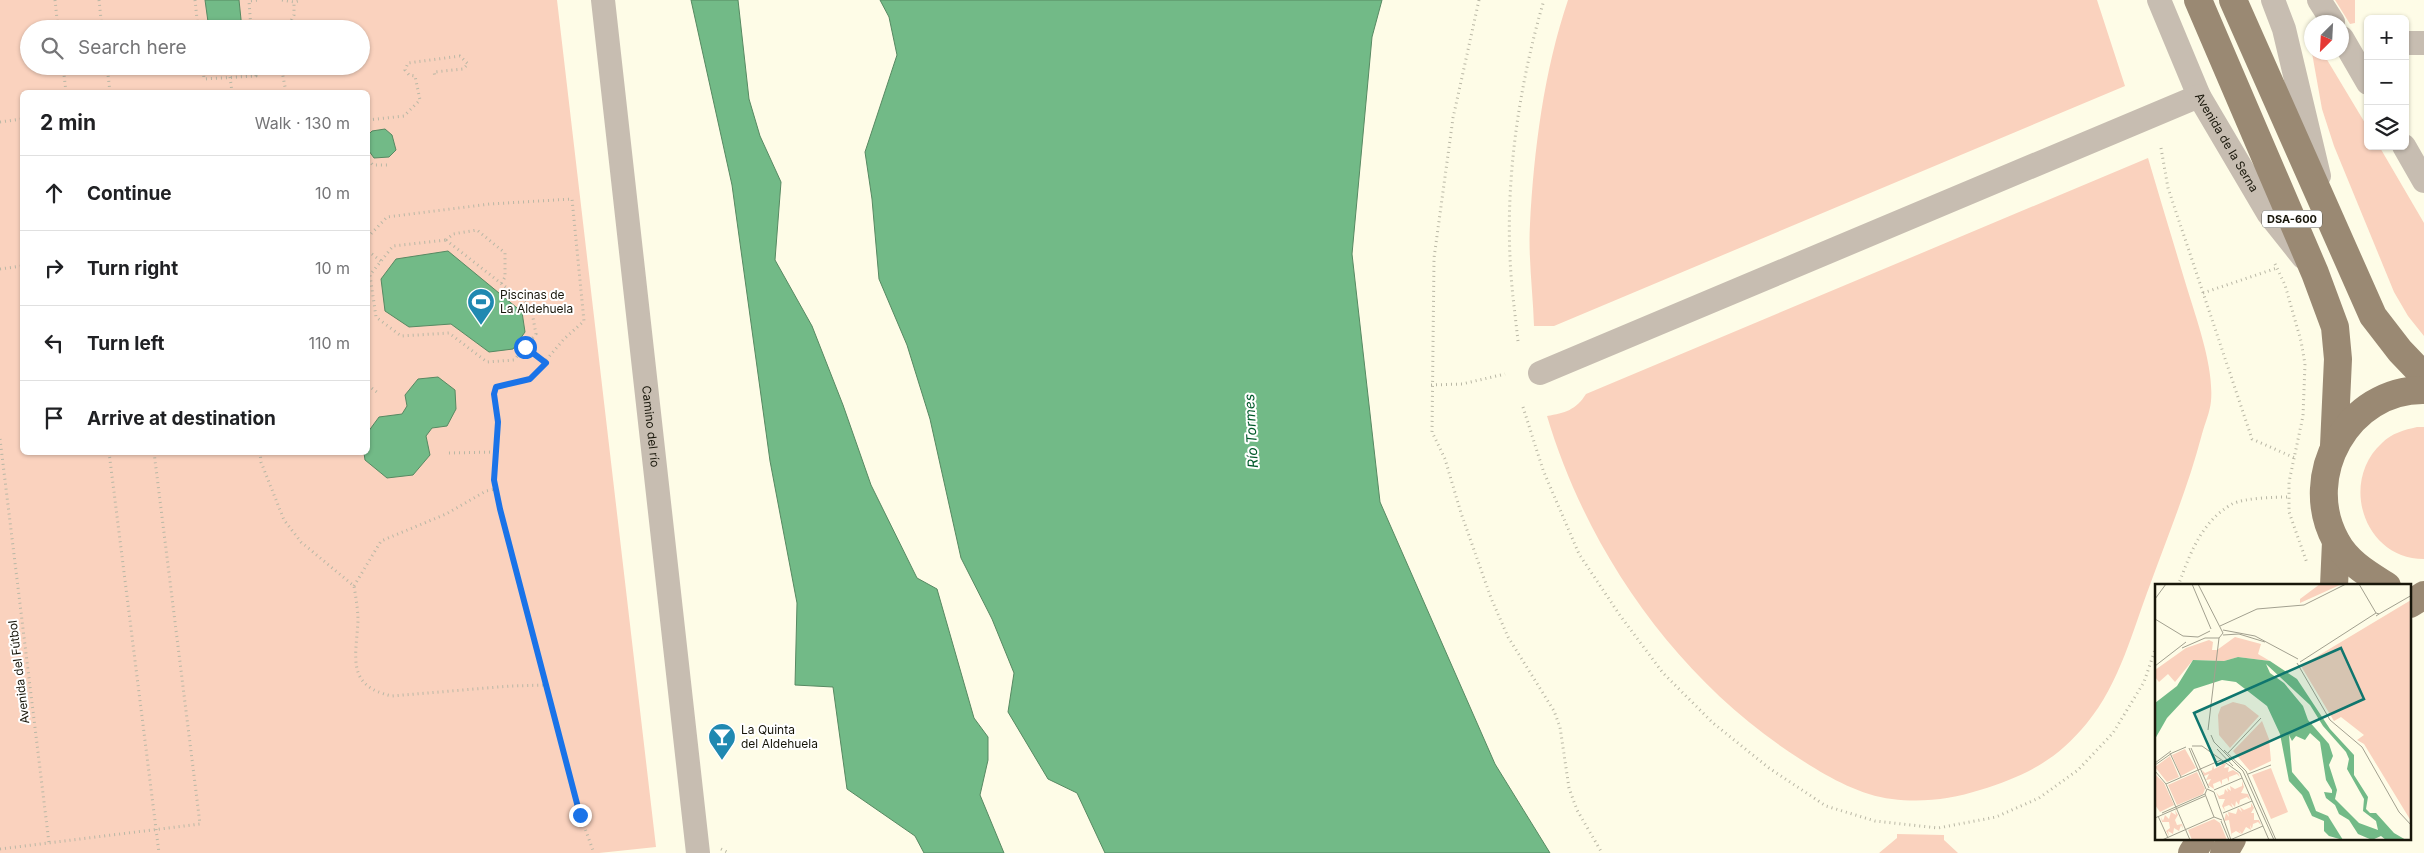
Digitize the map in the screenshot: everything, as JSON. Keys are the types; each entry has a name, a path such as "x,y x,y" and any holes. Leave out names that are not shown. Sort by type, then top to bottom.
{"main road":[{"name":"Avenida de la Serna","path":"2198,0 2315,272 2335,327 2338,360 2334,446"},
{"name":"DSA-600","path":"2232,0 2373,316 2400,352 2424,376"},
{"name":"DSA-600","path":"2334,584 2336,542 2324,502 2324,477 2334,446 2348,425 2366,408 2388,396 2413,390 2424,390"},
{"name":"DSA-600","path":"2336,542 2360,569 2384,584"},
{"path":"2412,603 2424,594"},
{"path":"2192,853 2200,840"},
{"path":"2224,853 2231,840"}],"street":[{"name":"Camino del río","path":"602,0 698,853"},
{"name":"Avenida de la Serna","path":"2159,0 2199,96 2268,213 2315,272"},
{"path":"2273,0 2284,29 2330,221"},
{"path":"2319,0 2328,15"},
{"path":"2349,37 2364,41"},
{"path":"2409,43 2424,44"},
{"path":"2349,51 2364,76"},
{"path":"1540,373 2199,96"},
{"path":"2406,150 2424,181"}],"path":[{"path":"55,0 57,20"},
{"path":"98,0 101,20"},
{"path":"195,0 197,20"},
{"path":"250,20 249,1 260,0"},
{"path":"282,0 294,2 301,0"},
{"path":"1480,0 1453,118 1442,183 1434,258 1431,385 1432,432 1445,460 1491,598 1508,637 1554,711 1560,728 1569,788 1577,810 1602,853"},
{"path":"1518,341 1510,257 1511,185 1525,75 1544,0"},
{"path":"292,20 294,16 294,2"},
{"path":"370,120 404,116 420,100 415,76 409,75 405,70 408,63 460,56 468,64 463,69 442,73 434,72 435,76"},
{"path":"64,75 66,90"},
{"path":"108,75 110,90"},
{"path":"204,75 204,79 256,75"},
{"path":"283,75 286,90"},
{"path":"230,77 232,90"},
{"path":"0,122 20,119"},
{"path":"2161,148 2168,188 2252,439 2295,458"},
{"path":"370,162 374,165 387,164"},
{"path":"370,235 387,216 490,204 572,199 584,321 564,339 546,363 530,379 496,387 494,394 498,422 495,452 496,489 580,815 594,853"},
{"path":"446,240 501,284 531,307 536,334 514,360 487,362 449,333 402,336 376,317 370,275 394,246 446,240 452,234 477,230 505,253 505,277 501,284"},
{"path":"370,253 381,261"},
{"path":"2273,260 2284,285 2301,340 2305,364 2303,416 2289,482 2289,512 2309,569"},
{"path":"0,268 20,266"},
{"path":"2203,294 2277,268"},
{"path":"525,347 546,363"},
{"path":"1431,385 1462,384 1505,374"},
{"path":"370,387 378,393"},
{"path":"1524,407 1543,470 1580,554 1619,614 1652,658 1663,672 1713,722 1768,768 1826,806 1875,821 1938,828 1996,817 2039,798 2078,770 2113,733 2144,682 2155,650"},
{"name":"Avenida del Fútbol","path":"0,438 49,843"},
{"path":"448,453 495,452"},
{"path":"110,455 159,853"},
{"path":"0,849 200,824 154,455"},
{"path":"261,455 264,471 284,520 301,542 354,586"},
{"path":"496,489 486,491 446,514 394,534 381,542 354,586 358,618 355,667 360,680 376,693 392,696 467,689 547,685"},
{"path":"2179,584 2190,551 2207,524 2233,503 2289,497"}],"shaded area":[{"name":"Piscinas de La Aldehuela","path":"0,0 557,0 656,847 599,853 0,853"},
{"path":"1568,0 2097,0 2125,86 1554,326 1534,326 1530,237 1534,167 1546,82"},
{"path":"2335,0 2355,0 2355,23 2350,24 2349,15 2344,15"},
{"path":"2313,60 2327,60 2364,121 2364,150 2381,150 2424,223 2424,336 2408,316 2394,292 2334,146 2322,109"},
{"path":"2148,158 2204,344 2210,374 2211,401 2185,490 2132,637 2117,673 2108,691 2087,723 2064,748 2039,766 2011,779 1969,793 1948,798 1926,800 1880,797 1844,784 1800,759 1756,727 1715,692 1677,652 1643,610 1613,564 1587,516 1565,467 1547,416 1570,410 1586,394"},
{"path":"2417,427 2424,427 2424,559 2403,556 2386,546 2373,533 2364,516 2361,497 2362,478 2369,459 2382,443 2394,434"},
{"path":"1897,834 1944,835 1944,840 1958,853 1879,853 1897,838"}],"water":[{"path":"205,0 239,0 241,20 208,20"},
{"path":"691,0 738,0 749,99 760,136 781,182 775,260 812,326 843,405 871,485 917,578 937,589 974,718 988,737 988,760 980,795 1004,853 924,853 915,836 847,789 833,687 795,685 797,603 770,461 732,185"},
{"name":"Río Tormes","path":"880,0 1382,0 1372,37 1352,254 1380,502 1495,764 1550,853 1105,853 1077,793 1048,779 1008,712 1014,673 992,619 961,558 930,419 907,345 879,279 872,199 865,152 897,55 889,17"},
{"path":"385,129 392,135 396,150 389,157 374,158 370,152 370,133"},
{"path":"448,251 522,312 525,332 513,349 489,352 451,324 409,327 385,311 381,279 396,259"},
{"path":"438,377 455,390 456,409 447,426 432,428 426,436 430,455 413,475 387,478 365,460 364,455 370,455 370,429 379,417 402,414 407,406 405,395 418,379"}],"place":[{"name":"Piscinas de La Aldehuela","path":"481,326"},
{"name":"La Quinta del Aldehuela","path":"722,761"}],"route":[{"path":"525,347 546,363 530,379 496,387 494,394 498,422 494,480 580,815"}]}
